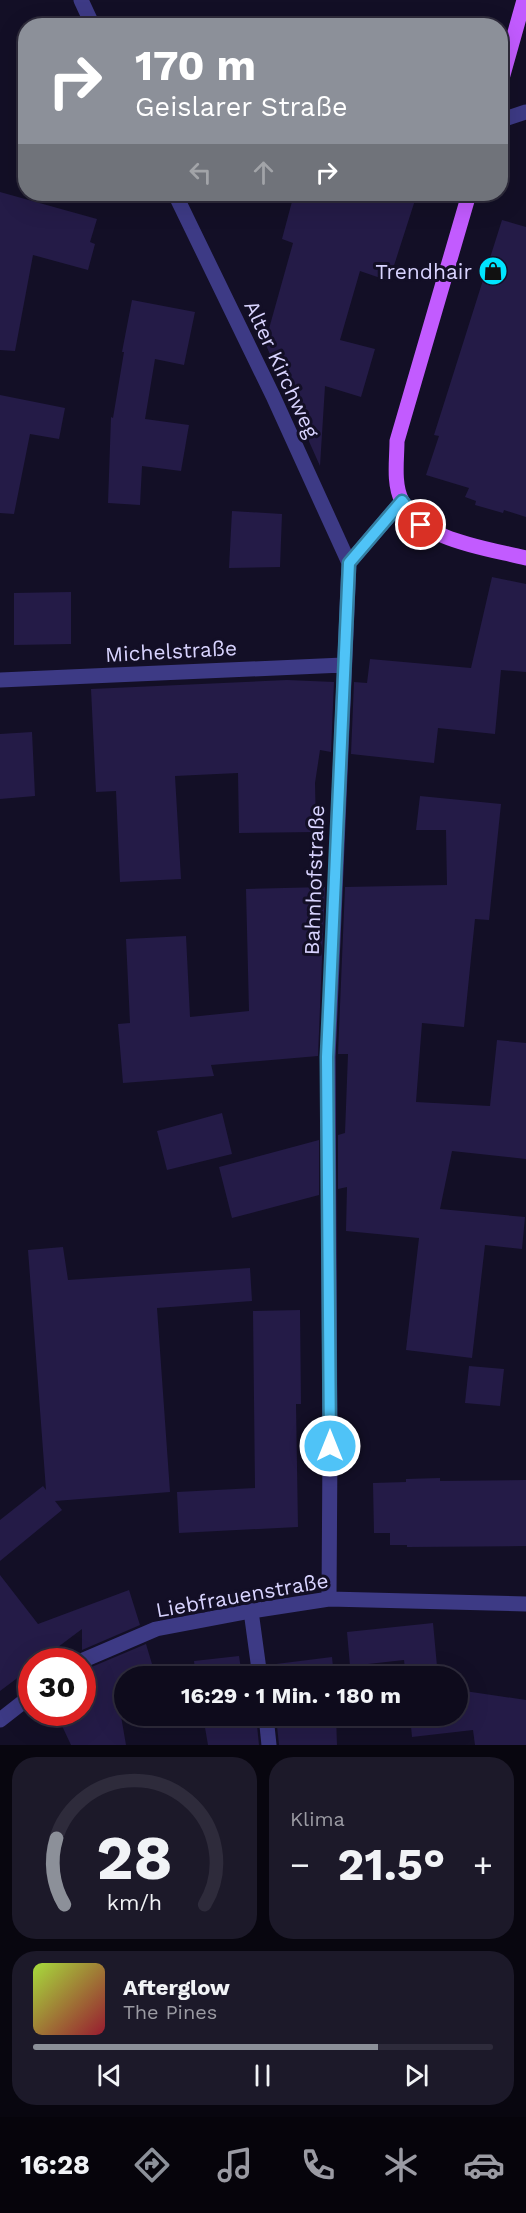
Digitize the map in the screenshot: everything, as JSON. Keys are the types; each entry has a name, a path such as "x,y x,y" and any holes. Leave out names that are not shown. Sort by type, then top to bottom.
{"main road":[{"path":"508,57 524,0"},
{"path":"467,201 397,441 397,477 402,501 421,525 452,539 526,558"}],"street":[{"path":"81,0 89,18"},
{"path":"508,118 526,112"},
{"name":"Alter Kirchweg","path":"178,201 273,396 349,563"},
{"path":"349,563 402,501"},
{"name":"Bahnhofstraße","path":"329,1599 327,1057 349,563"},
{"name":"Michelstraße","path":"0,680 343,665"},
{"name":"Liebfrauenstraße","path":"96,1655 156,1629 329,1599 526,1604"},
{"path":"251,1611 258,1666"},
{"path":"0,1720 18,1706"},
{"path":"267,1726 269,1745"}],"building":[{"path":"0,192 18,197 18,201 32,201 97,219 90,242 95,244 88,270 33,255 15,351 0,350"},
{"path":"292,201 415,201 389,281 360,271 340,340 375,349 361,397 325,386 320,466 265,343 293,243 282,239"},
{"path":"502,220 526,227 526,517 475,505 476,501 465,497 469,488 426,475 439,436 434,435"},
{"path":"132,300 195,312 184,365 155,359 145,419 189,425 181,471 142,466 140,505 108,503 111,417 113,418"},
{"path":"0,395 65,408 59,439 30,434 14,514 0,513"},
{"path":"232,511 282,514 280,567 229,568"},
{"path":"492,577 526,584 526,672 501,670 495,734 438,728 434,763 351,754 354,682 367,683 370,659 471,668"},
{"path":"71,592 71,644 14,645 14,593"},
{"path":"287,680 334,682 331,752 320,750 315,783 316,832 239,833 238,773 175,776 181,879 120,882 116,791 96,792 91,689"},
{"path":"32,732 35,796 0,799 0,734"},
{"path":"420,796 501,804 489,920 475,919 464,1027 422,1023 416,1102 490,1106 497,1040 526,1043 526,1159 452,1151 440,1209 525,1217 522,1249 485,1245 472,1358 406,1350 419,1238 346,1231 347,1187 338,1189 338,1135 345,1133 348,1054 338,1054 345,887 447,885 446,830 416,830"},
{"path":"325,887 318,1056 211,1065 214,1076 123,1083 118,1024 130,1023 126,939 186,936 190,1017 249,1011 246,889"},
{"path":"222,1113 232,1154 167,1170 157,1131"},
{"path":"319,1140 319,1195 232,1218 219,1167"},
{"path":"63,1247 68,1280 250,1268 252,1301 157,1308 170,1492 55,1501 62,1510 0,1561 0,1520 43,1486 46,1490 28,1250"},
{"path":"300,1310 301,1404 296,1404 298,1527 179,1533 177,1492 255,1488 253,1311"},
{"path":"469,1366 504,1369 500,1406 465,1403"},
{"path":"440,1478 440,1481 526,1480 526,1546 407,1547 407,1545 390,1545 390,1533 374,1533 373,1483"},
{"path":"0,1575 38,1624 129,1590 140,1625 87,1648 82,1648 82,1629 57,1648 18,1648 18,1678 0,1691"},
{"path":"433,1623 437,1666 405,1666 404,1660 350,1666 347,1632"},
{"path":"146,1644 153,1666 114,1666 114,1726 123,1726 126,1745 71,1745 62,1726 96,1726 96,1665"},
{"path":"239,1656 241,1666 195,1666 194,1661"},
{"path":"332,1657 333,1666 268,1666"},
{"path":"468,1691 526,1700 526,1745 475,1745 473,1730 412,1737 411,1726 468,1726"},
{"path":"205,1726 257,1726 259,1745 208,1745"},
{"path":"277,1726 336,1726 337,1745 279,1745"}],"place":[{"name":"Trendhair","path":"493,271"}],"route":[{"path":"330,1446 327,1057 349,563 402,501 421,525"}]}
